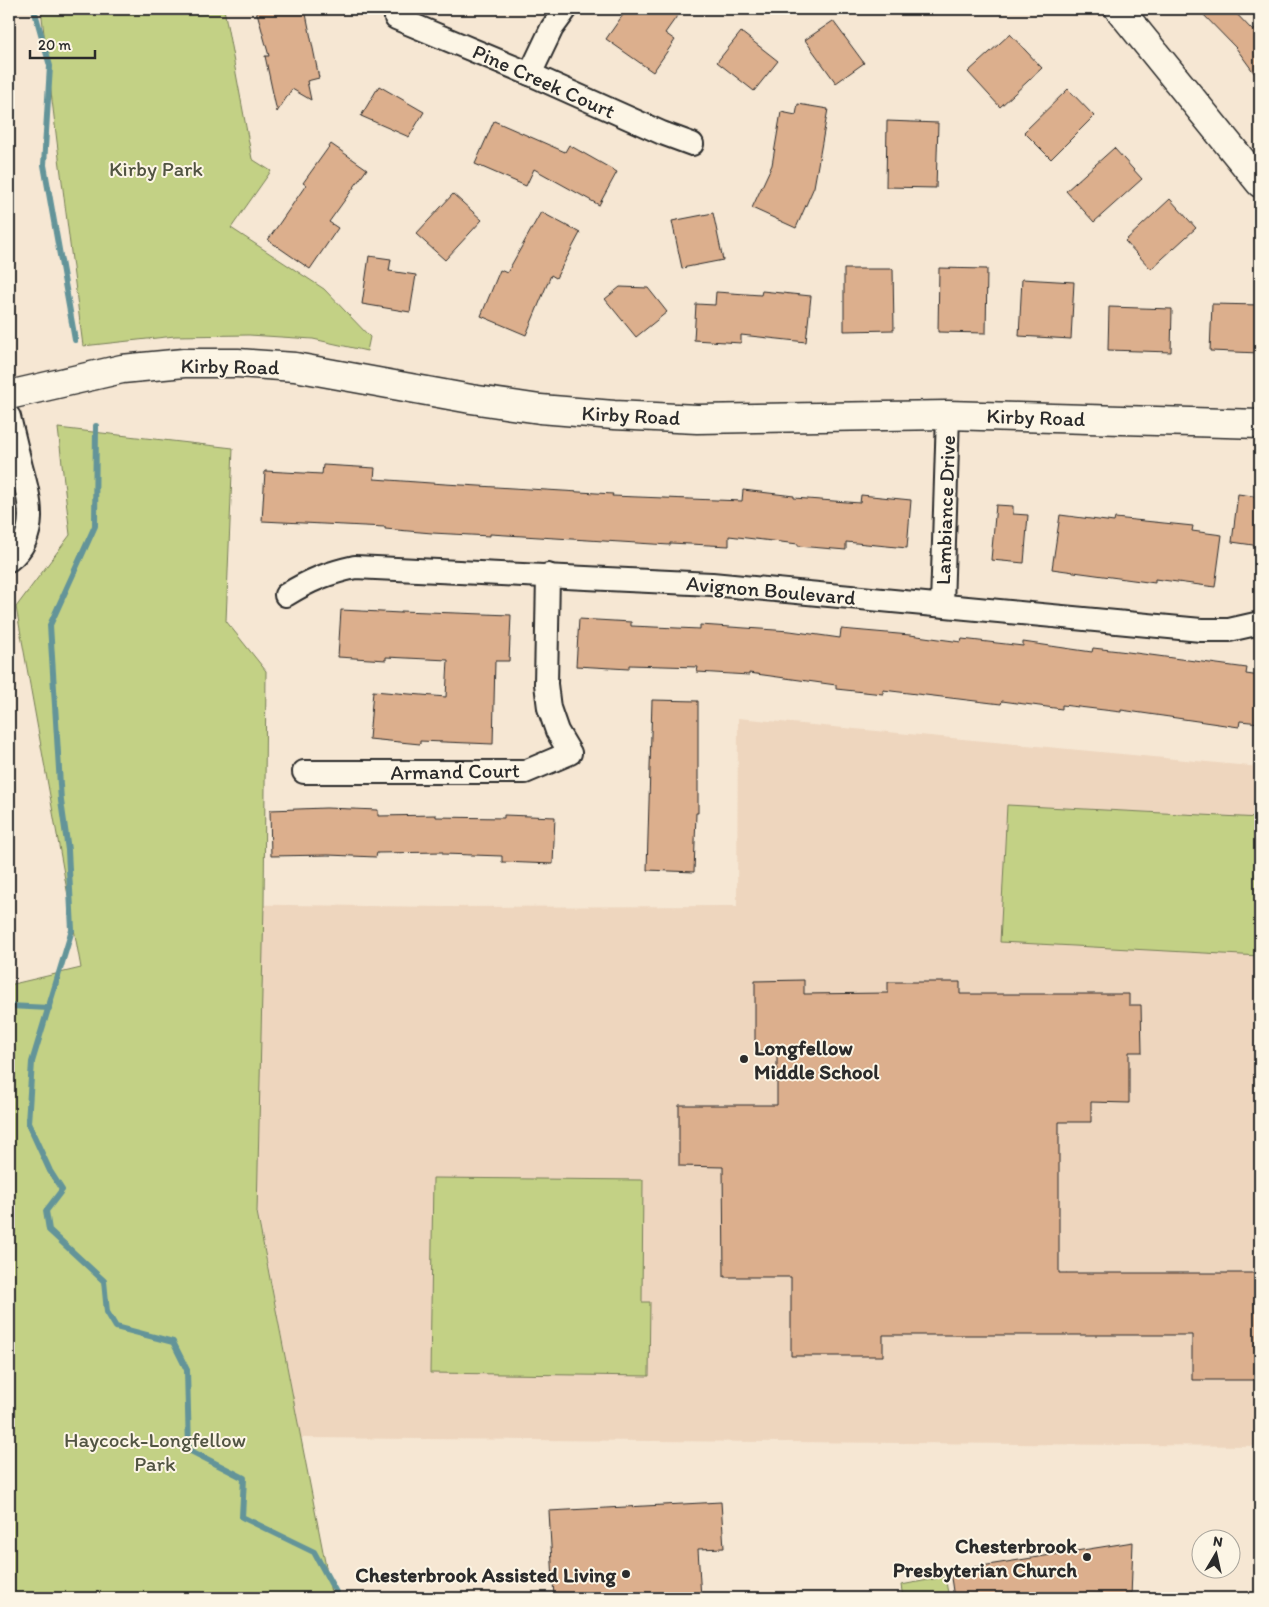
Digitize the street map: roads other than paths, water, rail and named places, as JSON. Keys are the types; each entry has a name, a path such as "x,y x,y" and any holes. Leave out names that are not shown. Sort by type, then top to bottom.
{"main road":[{"path":"1119,9 1257,170"},
{"name":"Kirby Road","path":"9,395 122,369 184,363 238,363 295,367 520,406 614,415 696,419 948,415 1260,424"}],"street":[{"path":"530,74 552,28 566,9"},
{"name":"Pine Creek Court","path":"396,18 530,74 662,133 692,144"},
{"name":"Lambiance Drive","path":"942,605 948,415"},
{"path":"9,418 30,501 30,519 26,538 17,553 9,560"},
{"name":"Avignon Boulevard","path":"286,595 305,583 329,572 355,567 712,584 1201,630 1229,630 1260,623"},
{"name":"Armand Court","path":"304,772 525,772 570,753 557,731 549,708 546,684 548,576"}],"waterway":[{"path":"34,9 50,66 44,165 75,340"},
{"path":"96,426 95,526 50,625 61,801 68,850 72,930 32,1062 28,1123 50,1171 62,1190 46,1211 49,1230 104,1281 107,1312 116,1327 173,1342 187,1370 189,1450 244,1478 242,1517 314,1552 339,1598"},
{"path":"9,1006 49,1008"}],"place":[{"name":"Longfellow Middle School","path":"744,1059"},
{"name":"Chesterbrook Presbyterian Church","path":"1087,1557"},
{"name":"Chesterbrook Assisted Living","path":"626,1574"}],"park label":[{"name":"Kirby Park","path":"156,168"},
{"name":"Haycock-Longfellow Park","path":"155,1451"}]}
